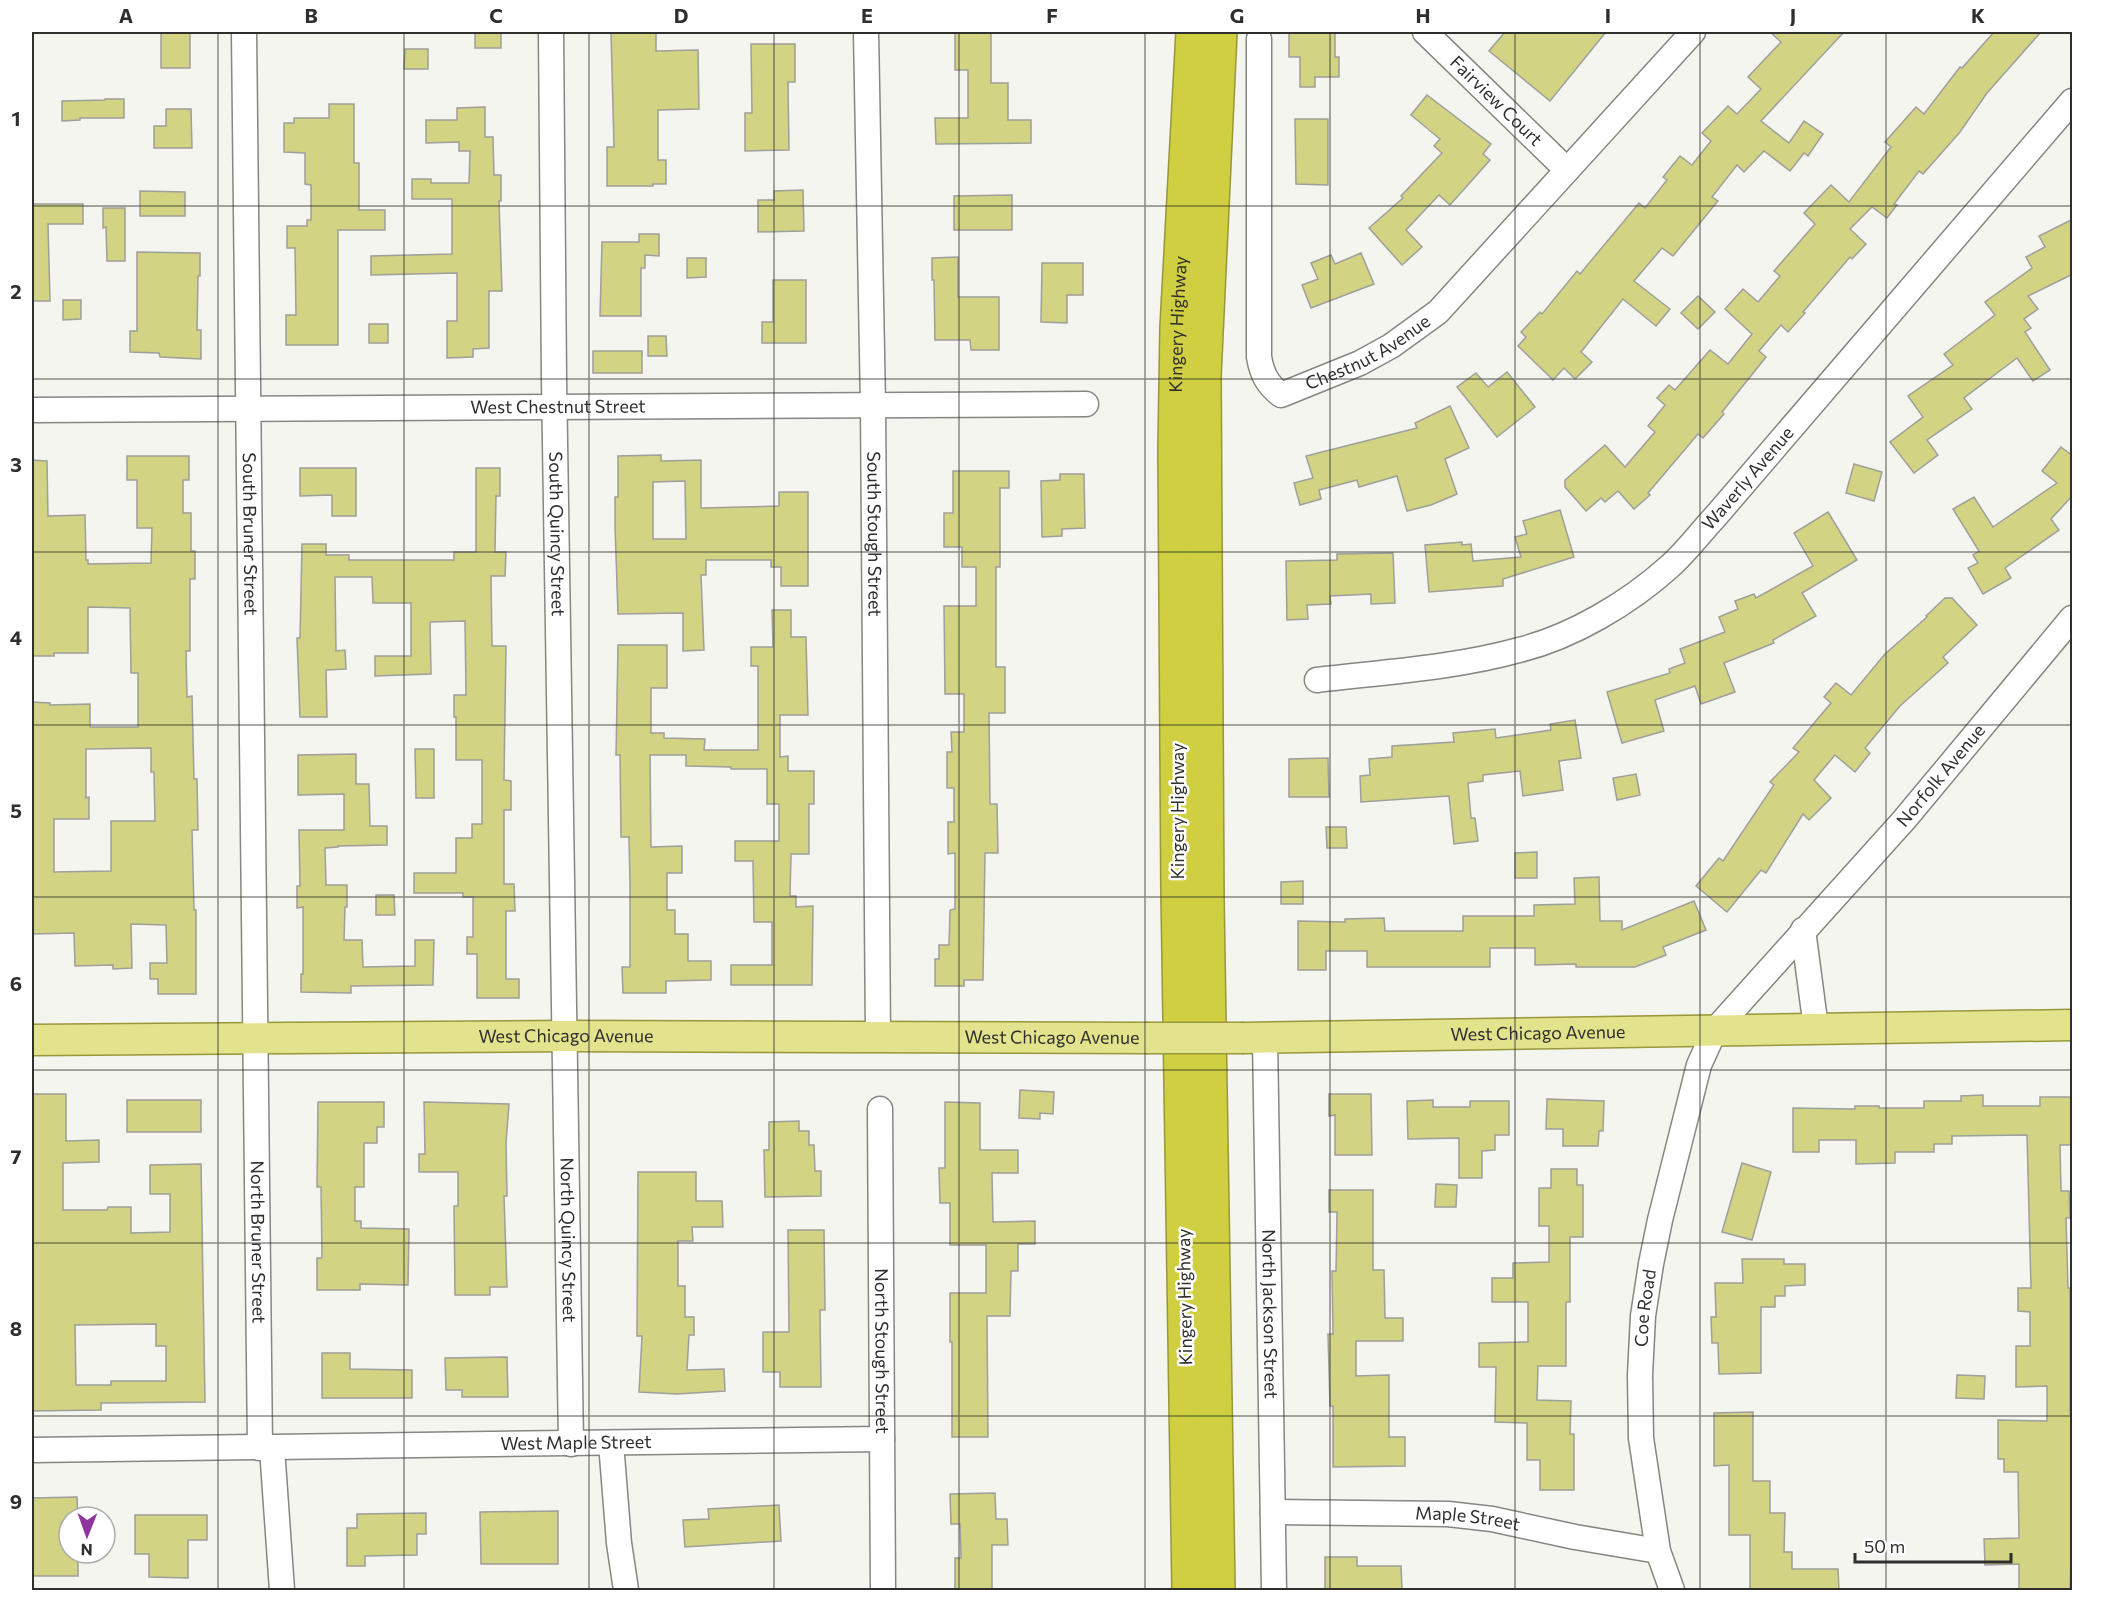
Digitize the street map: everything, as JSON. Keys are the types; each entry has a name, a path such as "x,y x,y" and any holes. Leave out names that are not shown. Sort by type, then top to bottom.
{"highway":[{"name":"Kingery Highway","path":"1189,1590 1178,890 1175,449 1178,317 1192,32"},
{"name":"Kingery Highway","path":"1218,1590 1207,865 1204,388 1220,32"}],"main road":[{"name":"West Chicago Avenue","path":"32,1040 566,1036 1255,1038 2073,1025"}],"street":[{"name":"South Bruner Street","path":"244,32 255,1038"},
{"name":"South Quincy Street","path":"551,32 554,408 566,1036"},
{"name":"South Stough Street","path":"866,32 873,406 878,1038"},
{"name":"Fairview Court","path":"1425,32 1567,170"},
{"name":"Chestnut Avenue","path":"1259,39 1259,357 1267,382 1281,395 1359,363 1391,346 1438,312 1693,32"},
{"name":"Waverly Avenue","path":"1317,680 1466,662 1521,650 1555,638 1589,622 1622,602 1670,567 2073,101"},
{"name":"West Chestnut Street","path":"32,410 1086,404"},
{"name":"Norfolk Avenue","path":"1715,1030 1904,820 2073,618"},
{"path":"1803,930 1816,1028"},
{"name":"Coe Road","path":"1672,1590 1658,1551 1641,1438 1640,1375 1643,1316 1660,1220 1699,1065 1715,1030"},
{"name":"North Quincy Street","path":"566,1036 571,1444"},
{"name":"North Bruner Street","path":"255,1038 266,1448 282,1590"},
{"name":"North Jackson Street","path":"1255,1038 1274,1590"},
{"name":"North Stough Street","path":"880,1109 883,1590"},
{"name":"West Maple Street","path":"32,1450 882,1439"},
{"path":"611,1443 619,1543 626,1590"},
{"name":"Maple Street","path":"1273,1512 1448,1514 1492,1519 1575,1537 1658,1551"}],"building":[{"path":"161,32 190,32 190,68 161,68"},
{"path":"475,32 501,32 501,48 475,48"},
{"path":"611,32 656,32 656,51 698,50 699,109 658,110 658,160 666,160 666,184 607,186 607,147 614,147"},
{"path":"955,32 991,32 991,83 1008,83 1008,120 1031,120 1031,143 936,144 935,118 968,118 968,70 955,70"},
{"path":"1289,32 1335,32 1335,57 1339,57 1339,77 1315,77 1315,87 1300,87 1300,57 1289,57"},
{"path":"1505,32 1606,32 1550,101 1489,51"},
{"path":"1770,32 1844,32 1761,121 1789,143 1804,121 1823,134 1808,156 1804,153 1790,171 1764,151 1744,172 1737,165 1712,197 1718,201 1673,256 1662,248 1634,281 1670,309 1656,326 1623,299 1581,352 1592,362 1575,379 1564,368 1553,380 1518,346 1526,337 1521,332 1540,312 1542,314 1577,271 1580,274 1639,203 1645,208 1667,180 1663,177 1680,156 1692,165 1711,141 1702,133 1728,106 1737,114 1761,89 1748,77 1781,42"},
{"path":"1994,32 2041,32 1987,93 1960,132 1923,174 1919,171 1894,204 1897,205 1887,218 1872,207 1850,229 1866,244 1852,259 1850,257 1788,332 1781,325 1759,351 1766,357 1722,412 1724,414 1703,438 1698,434 1648,493 1650,495 1634,509 1618,491 1605,502 1601,498 1586,511 1565,487 1565,480 1605,445 1625,467 1655,432 1648,426 1665,405 1657,398 1669,385 1675,390 1710,350 1728,364 1752,334 1725,309 1743,289 1758,302 1780,276 1774,271 1815,224 1804,213 1831,185 1849,202 1891,147 1885,142 1916,107 1924,114 1960,67 1962,68"},
{"path":"751,44 795,44 795,82 788,82 789,150 745,151 745,113 752,113"},
{"path":"405,49 428,49 428,69 404,69"},
{"path":"1427,95 1491,144 1483,154 1490,160 1450,205 1439,195 1406,230 1422,247 1402,265 1369,228 1403,198 1401,196 1442,153 1434,146 1440,139 1411,115"},
{"path":"124,99 124,118 80,118 80,120 62,121 62,101"},
{"path":"329,104 354,104 354,163 359,163 359,210 385,210 385,230 338,230 338,345 286,345 286,315 296,315 295,248 287,248 287,226 307,226 307,220 311,220 311,185 305,184 305,153 284,152 284,123 294,123 294,118 329,118"},
{"path":"485,107 485,137 493,137 494,175 501,175 501,201 499,201 502,291 489,291 489,348 473,349 473,357 447,358 447,321 457,321 457,273 371,275 371,256 452,254 452,199 412,199 412,179 431,179 431,183 469,183 470,151 459,151 459,142 426,143 426,120 457,120 457,108"},
{"path":"166,109 191,109 192,148 154,148 154,126 166,126"},
{"path":"1295,119 1328,119 1328,185 1296,184"},
{"path":"803,190 804,231 758,232 758,200 774,200 774,191"},
{"path":"140,191 185,192 185,216 140,216"},
{"path":"1012,195 1012,230 954,230 954,196"},
{"path":"32,204 83,204 83,224 48,224 50,301 32,301"},
{"path":"103,208 125,208 125,261 107,261"},
{"path":"2073,219 2073,274 2028,296 2038,309 2024,319 2031,328 2025,332 2050,370 2033,381 2017,358 1964,398 1972,409 1927,440 1938,455 1914,473 1890,442 1923,417 1908,396 1953,365 1944,354 1995,315 1985,302 2032,268 2026,257 2045,247 2039,236"},
{"path":"639,234 659,234 659,256 645,255 645,268 641,268 641,316 600,316 602,242 639,242"},
{"path":"137,252 200,253 197,330 201,330 201,359 160,357 159,353 130,352 130,331 137,331"},
{"path":"1361,253 1374,284 1311,308 1302,285 1318,279 1311,263 1331,255 1335,264"},
{"path":"958,257 958,297 999,297 999,350 971,350 970,340 935,340 932,258"},
{"path":"687,258 706,258 706,277 687,278"},
{"path":"1042,263 1083,263 1083,295 1067,295 1067,323 1041,322"},
{"path":"773,280 806,280 806,343 762,343 762,322 773,322"},
{"path":"1698,296 1715,312 1698,329 1681,313"},
{"path":"63,300 81,300 81,319 63,320"},
{"path":"369,324 388,324 388,343 369,343"},
{"path":"648,336 666,336 667,356 648,356"},
{"path":"593,351 642,351 642,373 593,373"},
{"path":"1507,372 1535,407 1497,437 1457,387 1476,373 1488,387"},
{"path":"1450,406 1469,448 1445,459 1457,494 1431,505 1407,511 1397,476 1359,487 1357,480 1319,490 1321,499 1300,505 1294,483 1313,478 1306,456 1417,428 1415,423"},
{"path":"2061,447 2073,456 2073,495 2051,519 2059,530 2005,568 2011,578 1983,594 1968,568 1978,563 1973,555 1979,551 1953,509 1974,497 1993,527 2057,483 2042,471"},
{"path":"661,455 661,461 701,460 701,508 779,506 779,492 808,492 808,586 781,586 781,567 771,567 771,560 706,560 706,575 701,575 704,650 683,651 683,613 618,614 615,497 618,497 618,456","holes":["685,481 686,539 653,539 653,482"]},
{"path":"127,456 189,456 189,480 183,480 183,513 191,513 191,551 195,551 195,579 190,579 190,651 186,651 187,697 192,696 194,779 197,779 198,830 192,830 194,910 196,910 196,994 158,994 158,979 150,979 150,963 167,963 166,925 131,924 132,968 113,969 113,965 75,966 74,933 32,934 32,702 50,703 50,705 90,704 90,727 138,727 138,673 131,673 130,608 88,607 88,653 54,653 54,656 32,656 32,460 47,461 48,516 85,515 88,564 151,563 152,528 137,528 137,480 127,480","holes":["151,748 151,772 154,772 155,821 111,821 111,871 54,872 54,819 89,819 89,797 86,798 86,749"]},
{"path":"1854,464 1882,472 1874,501 1846,493"},
{"path":"300,468 356,468 356,516 332,516 332,495 300,496"},
{"path":"476,468 500,468 500,496 496,496 495,552 506,552 505,576 491,576 492,646 506,646 504,780 511,781 511,810 504,810 504,884 514,884 515,911 506,911 506,979 519,979 519,998 477,998 477,954 467,954 467,937 473,937 473,897 463,897 463,893 414,893 414,873 456,873 456,838 472,838 472,824 482,824 482,760 456,760 454,695 466,695 465,621 430,622 431,674 375,676 375,656 411,656 411,603 373,603 372,577 335,577 336,651 345,650 346,669 326,670 327,717 300,717 297,638 300,638 302,544 326,544 326,555 349,555 349,560 454,560 454,552 476,552"},
{"path":"953,471 1009,471 1009,488 1000,488 1000,567 996,567 996,667 1005,667 1005,713 989,713 990,804 997,804 998,853 985,853 983,980 964,980 964,986 935,986 935,959 939,959 939,945 949,945 950,910 955,909 955,853 948,854 948,822 954,822 954,788 947,788 947,752 952,752 951,732 964,732 964,694 945,694 944,606 976,606 976,567 962,567 962,547 944,547 944,513 953,513"},
{"path":"1060,474 1084,474 1085,528 1062,529 1062,536 1042,537 1041,481 1060,480"},
{"path":"1560,510 1574,557 1503,579 1503,586 1429,592 1425,545 1462,542 1462,545 1471,544 1473,561 1521,557 1515,537 1527,534 1523,521"},
{"path":"1828,512 1857,560 1802,593 1816,616 1773,640 1774,643 1724,663 1735,692 1701,704 1695,686 1655,700 1664,731 1622,743 1607,692 1670,673 1669,669 1685,663 1680,649 1725,632 1719,617 1738,609 1735,601 1754,594 1756,598 1813,566 1794,533"},
{"path":"1393,553 1395,603 1371,604 1371,594 1330,596 1331,604 1307,605 1308,619 1287,620 1286,561 1337,560 1337,554"},
{"path":"1945,598 1952,598 1977,625 1943,657 1948,663 1900,706 1865,748 1870,753 1855,772 1835,755 1814,780 1831,798 1809,820 1803,814 1766,873 1761,870 1727,912 1696,886 1719,858 1723,861 1774,785 1770,782 1799,752 1793,748 1831,703 1824,697 1836,683 1851,695 1885,654"},
{"path":"772,610 791,610 791,637 806,637 808,715 780,715 780,757 788,756 788,771 814,771 814,804 809,804 809,854 791,854 790,896 796,896 796,907 813,906 812,985 731,985 731,965 772,965 772,922 754,922 753,861 735,861 735,841 779,841 779,804 767,804 767,769 686,766 686,755 650,755 651,847 682,846 682,873 667,873 667,910 675,910 675,934 688,934 688,961 711,961 711,980 666,981 666,993 623,993 622,967 630,967 630,884 629,837 621,837 620,755 616,755 618,645 667,645 667,688 651,688 651,733 664,733 664,738 705,739 704,750 758,750 758,666 751,666 751,647 773,647"},
{"path":"1575,720 1581,758 1559,761 1563,790 1523,796 1520,771 1483,775 1483,781 1468,783 1471,818 1475,818 1478,841 1454,844 1449,796 1361,802 1360,776 1370,775 1369,759 1392,757 1392,746 1454,742 1453,733 1495,729 1496,738 1551,730 1550,724"},
{"path":"415,749 434,749 434,798 416,798"},
{"path":"356,754 356,784 369,784 370,826 387,826 387,845 325,848 326,885 347,885 344,940 362,940 363,967 415,966 415,940 434,940 433,985 351,986 351,993 301,992 303,907 297,908 297,886 300,886 299,830 344,830 344,794 298,795 298,755"},
{"path":"1328,758 1329,797 1289,797 1289,759"},
{"path":"1636,774 1640,795 1617,800 1613,778"},
{"path":"1326,827 1346,827 1347,848 1327,848"},
{"path":"1537,852 1537,878 1515,878 1515,853"},
{"path":"1599,877 1600,921 1622,921 1622,930 1694,901 1706,930 1663,947 1666,955 1635,967 1576,967 1576,964 1535,965 1535,948 1490,948 1490,967 1367,967 1367,951 1326,951 1326,970 1298,970 1298,921 1345,922 1345,919 1384,918 1385,931 1463,931 1463,916 1534,916 1534,905 1575,904 1574,878"},
{"path":"1303,881 1303,904 1281,904 1281,882"},
{"path":"376,895 394,895 395,915 376,915"},
{"path":"1020,1090 1054,1092 1053,1114 1040,1113 1040,1119 1019,1118"},
{"path":"32,1094 66,1094 66,1141 99,1140 99,1162 63,1163 63,1210 107,1210 108,1207 131,1207 131,1233 170,1232 170,1194 150,1194 150,1165 201,1164 205,1402 101,1403 101,1410 32,1411","holes":["156,1324 156,1346 166,1346 166,1381 111,1381 111,1385 76,1385 75,1325"]},
{"path":"1329,1094 1371,1094 1372,1155 1335,1155 1335,1115 1329,1116"},
{"path":"1983,1095 1983,1106 2040,1106 2040,1097 2073,1097 2073,1145 2060,1145 2061,1191 2069,1191 2070,1218 2066,1218 2068,1288 2070,1288 2070,1414 2072,1414 2073,1491 2070,1590 2019,1590 2019,1564 1985,1565 1984,1539 2019,1538 2018,1472 2004,1472 2004,1459 1998,1459 1998,1420 2047,1421 2047,1386 2016,1387 2016,1346 2030,1346 2030,1312 2018,1311 2018,1288 2031,1288 2027,1135 1952,1136 1952,1144 1934,1144 1934,1152 1895,1152 1895,1163 1856,1164 1856,1140 1819,1140 1819,1152 1793,1152 1793,1108 1855,1109 1855,1106 1879,1106 1879,1108 1924,1108 1924,1101 1961,1101 1961,1096"},
{"path":"1547,1099 1604,1101 1603,1131 1599,1131 1598,1146 1563,1146 1563,1129 1546,1129"},
{"path":"127,1100 201,1100 201,1132 127,1132"},
{"path":"1433,1100 1433,1107 1470,1107 1470,1101 1509,1101 1509,1135 1495,1135 1495,1150 1482,1151 1482,1178 1459,1178 1459,1138 1408,1139 1407,1101"},
{"path":"318,1102 384,1102 384,1127 377,1127 377,1143 364,1143 364,1187 355,1187 355,1221 361,1221 361,1228 409,1229 408,1285 360,1284 360,1290 317,1290 317,1258 322,1258 321,1187 317,1187"},
{"path":"424,1102 509,1104 506,1143 507,1196 504,1196 507,1287 490,1287 490,1295 455,1295 454,1206 458,1206 458,1172 419,1172 419,1154 425,1154"},
{"path":"945,1102 980,1103 980,1150 1018,1150 1018,1173 992,1173 993,1222 1035,1221 1035,1244 1018,1244 1018,1271 1011,1271 1010,1316 987,1316 988,1437 952,1437 950,1293 986,1293 986,1245 950,1245 950,1203 940,1203 939,1168 945,1168"},
{"path":"799,1121 799,1131 809,1131 809,1145 814,1145 815,1171 821,1171 821,1196 765,1197 764,1150 769,1150 769,1122"},
{"path":"1742,1163 1771,1172 1752,1240 1722,1232"},
{"path":"1551,1169 1577,1169 1577,1185 1583,1185 1583,1237 1570,1237 1570,1302 1566,1302 1566,1366 1538,1366 1537,1400 1571,1401 1570,1434 1574,1434 1574,1490 1540,1490 1540,1460 1527,1460 1527,1423 1495,1422 1496,1367 1479,1367 1479,1343 1528,1342 1528,1302 1492,1302 1492,1278 1513,1278 1513,1263 1549,1262 1549,1226 1539,1226 1539,1188 1551,1188"},
{"path":"638,1172 696,1172 696,1201 722,1201 723,1227 692,1227 693,1241 678,1241 678,1286 685,1286 685,1317 694,1317 694,1335 689,1335 687,1370 724,1369 725,1391 677,1394 639,1392 642,1336 637,1336"},
{"path":"1436,1184 1457,1185 1456,1207 1435,1207"},
{"path":"1329,1190 1373,1190 1373,1270 1384,1270 1385,1318 1403,1318 1403,1341 1356,1341 1356,1376 1389,1375 1389,1437 1405,1437 1405,1466 1333,1467 1333,1406 1330,1406 1328,1334 1333,1334 1332,1271 1336,1271 1337,1212 1329,1212"},
{"path":"788,1230 824,1230 825,1310 820,1310 821,1387 780,1387 780,1372 763,1372 763,1332 789,1332"},
{"path":"1742,1259 1784,1259 1784,1264 1805,1264 1805,1285 1785,1286 1785,1296 1775,1296 1775,1307 1761,1307 1761,1373 1719,1374 1718,1343 1712,1343 1711,1317 1716,1317 1715,1283 1743,1283"},
{"path":"322,1353 350,1353 350,1369 412,1370 412,1398 322,1398"},
{"path":"507,1357 508,1397 462,1397 462,1390 446,1390 445,1358"},
{"path":"1957,1375 1985,1376 1984,1399 1956,1398"},
{"path":"1753,1412 1753,1481 1770,1481 1770,1513 1785,1513 1784,1552 1792,1552 1792,1569 1838,1569 1839,1590 1750,1590 1750,1535 1729,1535 1729,1465 1714,1466 1714,1413"},
{"path":"995,1493 996,1519 1007,1519 1008,1545 992,1545 992,1590 955,1590 955,1558 961,1558 960,1524 951,1524 950,1494"},
{"path":"77,1497 77,1505 57,1505 57,1565 78,1565 78,1576 32,1576 32,1498"},
{"path":"779,1505 781,1541 685,1547 683,1520 709,1519 708,1509"},
{"path":"558,1511 558,1564 481,1564 480,1512"},
{"path":"426,1513 426,1534 417,1534 417,1555 365,1556 365,1566 347,1566 347,1528 357,1528 357,1514"},
{"path":"135,1515 207,1515 207,1540 188,1540 188,1578 149,1577 149,1554 135,1554"},
{"path":"1325,1557 1357,1557 1357,1566 1401,1566 1402,1590 1325,1589"}]}
